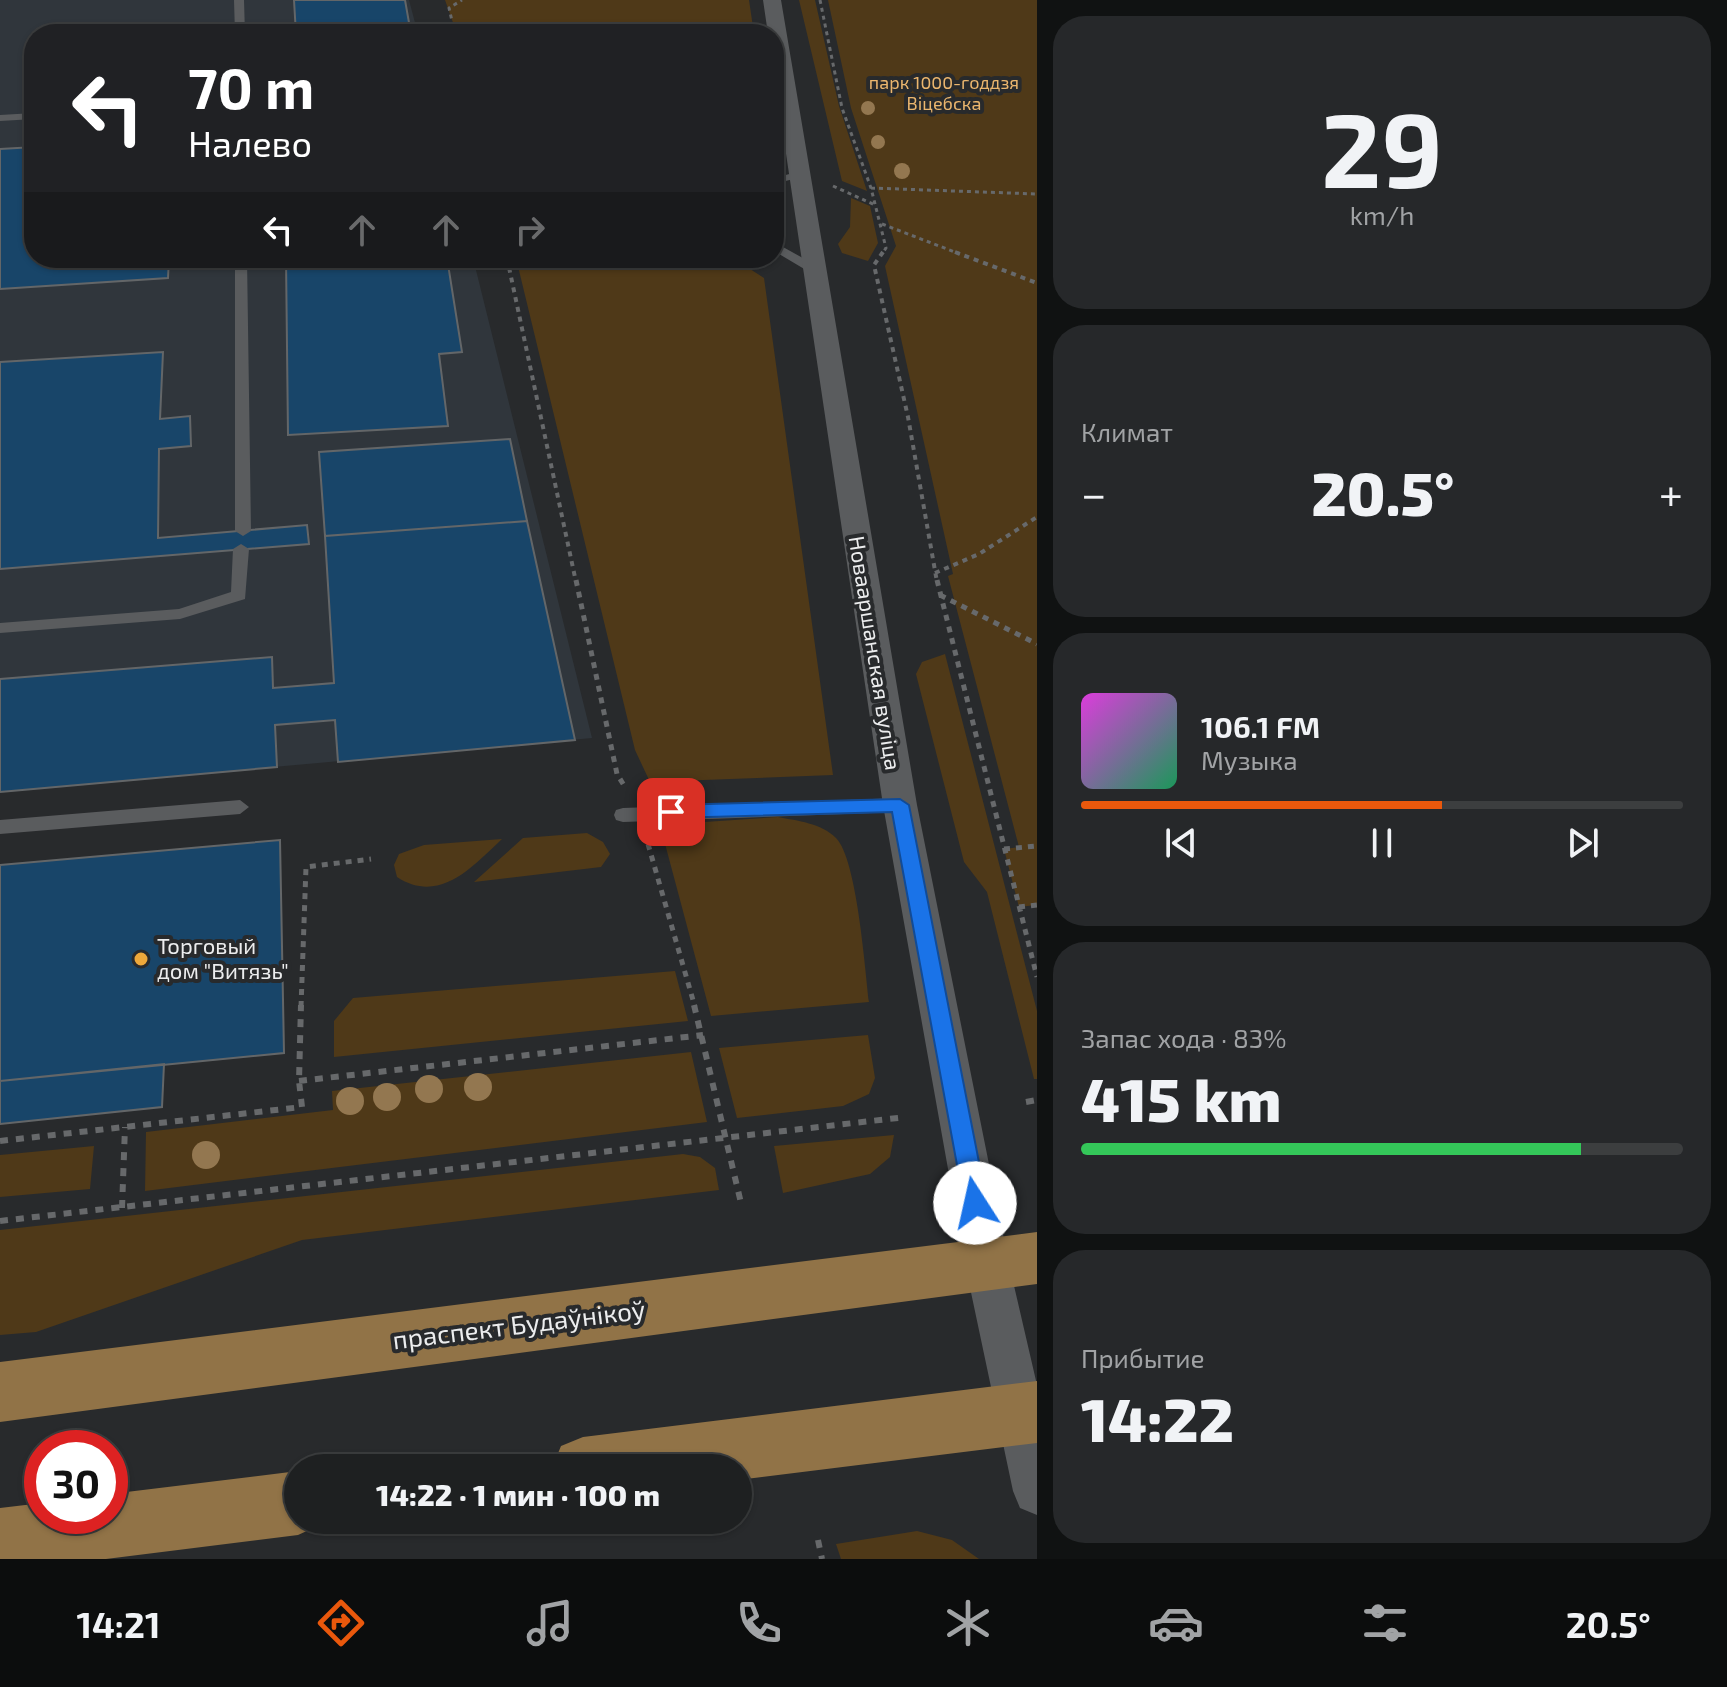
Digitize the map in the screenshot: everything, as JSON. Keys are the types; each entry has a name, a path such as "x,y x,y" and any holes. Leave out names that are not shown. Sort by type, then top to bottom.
{"main road":[{"name":"праспект Будаўнікоў","path":"0,1392 1012,1261"},
{"path":"697,1454 1029,1413"},
{"path":"0,1540 284,1505"}],"street":[{"name":"Новааршанская вуліца","path":"772,0 774,24"},
{"name":"Новааршанская вуліца","path":"784,95 801,174 900,805 1012,1261 1037,1491"}],"lane":[{"path":"239,0 240,24"},
{"path":"0,118 24,117"},
{"path":"784,178 801,174"},
{"path":"784,252 815,270"},
{"path":"241,268 243,531"},
{"path":"0,628 180,614 239,595 241,549"},
{"path":"631,814 900,805"},
{"path":"0,827 240,807"}],"path":[{"path":"453,24 449,8 462,0"},
{"path":"820,0 842,108 881,223 886,248 874,265 908,417 935,573 1037,977"},
{"path":"831,185 876,205"},
{"path":"871,188 1037,194"},
{"path":"881,223 1037,283"},
{"path":"509,268 617,774 703,1035 741,1203"},
{"path":"935,573 979,554 1037,517"},
{"path":"940,595 1037,644"},
{"path":"1004,849 1037,846"},
{"path":"0,1141 302,1107 299,1081 306,867 371,859"},
{"path":"1019,907 1037,905"},
{"path":"299,1081 703,1035"},
{"path":"1026,1102 1037,1100"},
{"path":"0,1221 906,1117"},
{"path":"122,1208 125,1127"},
{"path":"818,1540 822,1559"}],"shaded area":[{"path":"0,0 409,0 415,24 24,24 24,268 475,268 592,738 0,792"}],"green space":[{"path":"445,0 749,0 753,24 453,24"},
{"path":"799,0 815,0 839,106 867,191 842,181"},
{"name":"парк 1000-годдзя Віцебска","path":"828,0 1037,0 1037,909 1036,905 1019,907 1004,849 1019,847 948,576 953,574 885,266 896,246 851,108"},
{"path":"851,198 870,206 878,243 868,261 842,253 838,244 850,227"},
{"path":"518,268 748,268 764,278 833,775 650,782 635,750"},
{"path":"945,654 1037,1011 1037,1079 1034,1079 987,892 964,862 916,674 922,662"},
{"path":"778,817 823,829 836,838 843,850 855,890 869,1002 711,1016 660,825"},
{"path":"587,833 603,842 610,854 601,867 474,882 523,838"},
{"path":"502,839 455,879 427,887 413,885 397,877 394,865 399,854 424,845"},
{"path":"675,971 688,1021 334,1057 334,1021 353,998"},
{"path":"868,1035 875,1078 869,1094 843,1106 737,1118 719,1048"},
{"path":"691,1052 707,1122 145,1191 146,1132 333,1110 332,1091"},
{"path":"894,1135 890,1157 870,1174 783,1193 774,1146"},
{"path":"94,1146 90,1189 0,1197 0,1155"},
{"path":"683,1154 700,1157 715,1168 719,1190 302,1240 36,1332 0,1335 0,1230"},
{"path":"917,1531 952,1540 979,1559 841,1559 836,1544"}],"building":[{"path":"294,0 405,0 409,24 295,24"},
{"path":"24,148 24,268 168,268 168,278 0,289 0,149"},
{"path":"286,268 449,268 462,352 439,354 448,426 288,435"},
{"path":"163,352 160,419 190,416 191,446 159,449 158,538 307,525 309,544 0,569 0,362"},
{"path":"510,439 527,521 325,536 319,452"},
{"path":"527,521 575,740 338,762 335,720 275,725 277,767 0,792 0,679 272,657 273,688 334,683 325,536"},
{"name":"Торговый дом \"Витязь\"","path":"280,840 284,1053 0,1081 0,865"},
{"path":"164,1064 162,1107 0,1124 0,1081"}],"place":[{"name":"Торговый дом \"Витязь\"","path":"141,959"}],"route":[{"path":"671,812 900,805 975,1203"}]}
